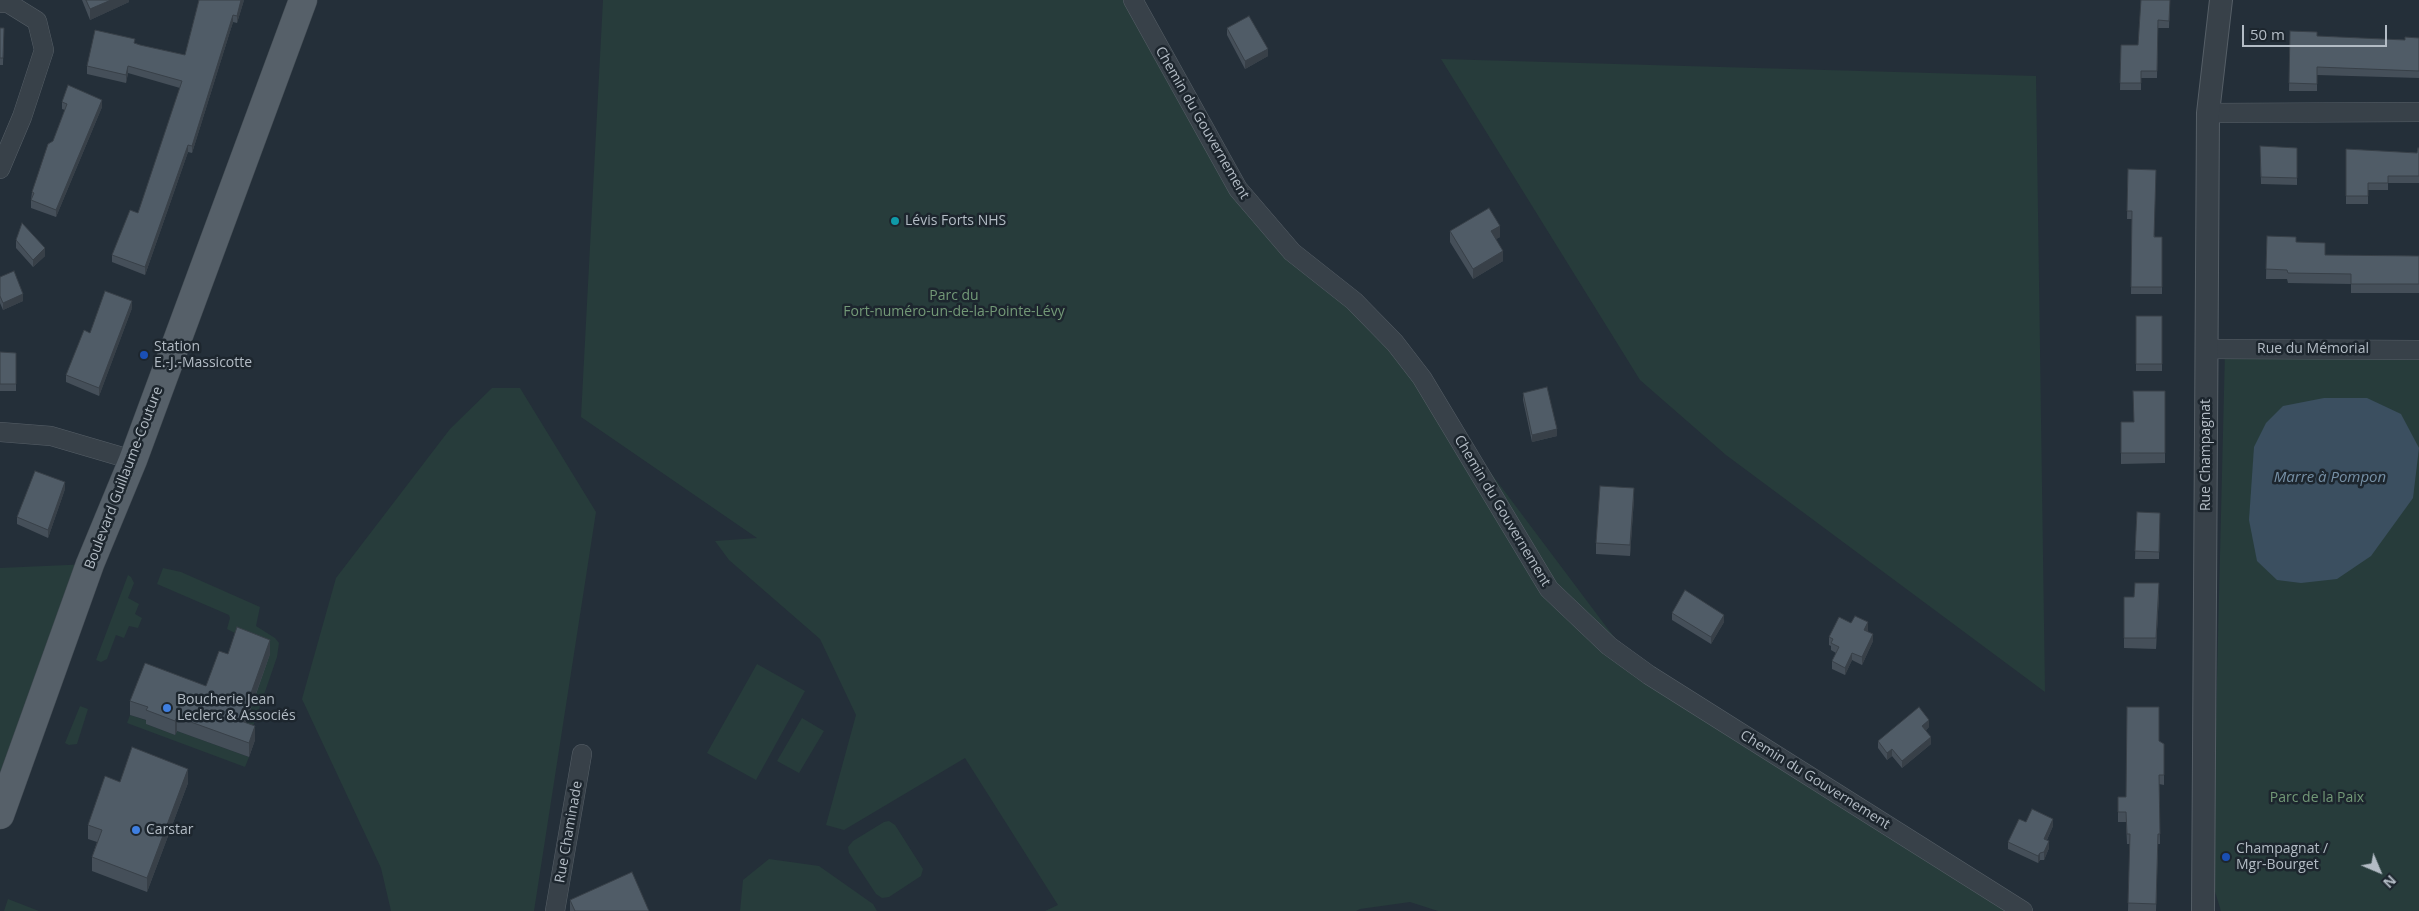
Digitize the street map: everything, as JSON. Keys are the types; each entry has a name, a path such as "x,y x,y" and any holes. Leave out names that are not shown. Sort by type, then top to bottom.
{"main road":[{"name":"Boulevard Guillaume-Couture","path":"0,815 90,564 133,460 303,0"}],"street":[{"name":"Chemin du Gouvernement","path":"1134,0 1238,189 1292,252 1354,302 1395,343 1422,378 1549,589 1609,646 1649,676 2023,911"},
{"name":"Rue Champagnat","path":"2203,911 2208,113 2221,0"},
{"path":"0,3 8,3 36,21 44,50 22,117 0,169"},
{"path":"2208,113 2419,112"},
{"name":"Rue du Mémorial","path":"2206,349 2419,350"},
{"path":"0,432 51,436 133,460"},
{"name":"Rue Chaminade","path":"555,911 582,754"}],"green space":[{"name":"Parc du Fort-numéro-un-de-la-Pointe-Lévy","path":"603,0 1133,0 1238,189 1354,301 1457,428 1629,657 2030,911 1438,911 1410,902 1356,911 1045,911 1058,905 965,758 844,830 826,825 856,715 820,639 729,560 715,541 757,538 581,417"},
{"path":"1441,59 2036,76 2045,692 1726,455 1640,380"},
{"name":"Parc de la Paix","path":"2225,351 2419,357 2419,911 2221,911 2212,882"},
{"path":"492,388 520,388 596,512 534,911 391,911 381,868 302,699 336,578 450,429"},
{"path":"90,564 0,816 0,568"},
{"path":"163,568 181,572 260,607 256,626 275,638 279,643 277,657 249,738 241,735 239,635 227,629 229,615 157,584"},
{"path":"128,575 134,583 128,598 139,604 135,614 142,618 138,628 129,626 124,638 116,635 107,659 101,662 96,660"},
{"path":"757,664 805,691 756,780 707,753"},
{"path":"80,706 88,709 77,744 69,745 65,743"},
{"path":"130,715 148,721 146,724 175,735 177,731 249,757 245,767 127,723"},
{"path":"802,718 824,731 799,773 777,761"},
{"path":"889,821 895,825 923,869 921,876 889,897 882,898 876,894 849,853 848,847 853,841 884,822"},
{"path":"769,859 819,866 873,904 877,911 740,911 743,880"},
{"path":"8,899 39,911 4,911"}],"water":[{"name":"Marre à Pompon","path":"2324,398 2367,398 2401,414 2419,448 2413,498 2371,556 2337,579 2301,583 2277,580 2257,561 2249,520 2254,447 2266,423 2283,406"}],"building":[{"path":"86,0 111,0 90,9"},
{"path":"199,0 241,0 237,16 233,15 192,146 188,145 145,267 112,255 130,210 138,213 182,81 128,66 126,75 87,66 95,30 135,39 134,43 140,45 185,55"},
{"path":"2141,0 2170,0 2169,21 2158,20 2157,71 2141,71 2141,83 2120,83 2121,45 2138,45"},
{"path":"1249,16 1268,49 1245,61 1227,28"},
{"path":"0,28 4,28 3,58 0,58"},
{"path":"2290,31 2317,32 2317,36 2405,40 2405,37 2419,38 2419,71 2317,67 2317,84 2289,83"},
{"path":"68,85 102,100 56,210 31,200 48,144 53,141 67,104 62,102"},
{"path":"2260,146 2297,148 2297,178 2261,177"},
{"path":"2418,148 2419,176 2388,176 2388,183 2368,183 2368,196 2346,196 2346,149 2417,153"},
{"path":"2128,169 2156,170 2154,237 2162,237 2162,287 2131,287 2132,211 2127,211"},
{"path":"1489,208 1500,226 1491,231 1503,251 1473,269 1450,231"},
{"path":"22,223 45,248 33,260 16,240"},
{"path":"2267,236 2296,237 2296,242 2325,243 2325,255 2419,256 2419,284 2351,284 2351,274 2288,273 2287,270 2266,269"},
{"path":"14,271 23,294 3,303 0,296 0,277"},
{"path":"105,291 132,301 99,388 66,375 84,330 90,333"},
{"path":"2136,316 2162,316 2162,364 2136,364"},
{"path":"0,352 16,353 16,384 0,384"},
{"path":"1547,387 1557,429 1532,435 1523,393"},
{"path":"2133,391 2165,391 2165,453 2121,453 2121,422 2134,422"},
{"path":"35,471 65,482 48,530 17,517"},
{"path":"1600,486 1634,488 1630,545 1596,543"},
{"path":"2137,512 2160,513 2159,552 2135,551"},
{"path":"2135,583 2159,583 2156,638 2124,638 2124,597 2134,597"},
{"path":"1685,590 1724,615 1711,637 1672,613"},
{"path":"1855,616 1868,622 1864,630 1873,634 1862,657 1852,653 1845,668 1832,661 1839,647 1831,643 1833,639 1829,637 1839,617 1851,623"},
{"path":"237,627 270,640 241,721 255,726 249,743 177,717 175,721 146,710 148,707 130,701 145,663 206,686 219,651 228,654"},
{"path":"1919,707 1929,720 1922,726 1931,737 1902,761 1892,749 1887,753 1878,741"},
{"path":"2127,707 2159,707 2159,741 2164,744 2164,775 2159,775 2160,834 2158,834 2156,904 2128,903 2130,834 2127,834 2126,812 2118,812 2118,797 2126,797"},
{"path":"132,747 188,769 147,878 92,857 102,830 88,825 105,776 120,782"},
{"path":"2032,809 2053,819 2044,839 2049,841 2044,852 2038,856 2008,842 2019,819 2026,822"},
{"path":"632,872 649,911 575,911 570,900"}],"place":[{"name":"Lévis Forts NHS","path":"895,221"},
{"name":"Station E.-J.-Massicotte","path":"144,355"},
{"name":"Boucherie Jean Leclerc & Associés","path":"167,708"},
{"name":"Carstar","path":"136,830"},
{"name":"Champagnat / Mgr-Bourget","path":"2226,857"}]}
